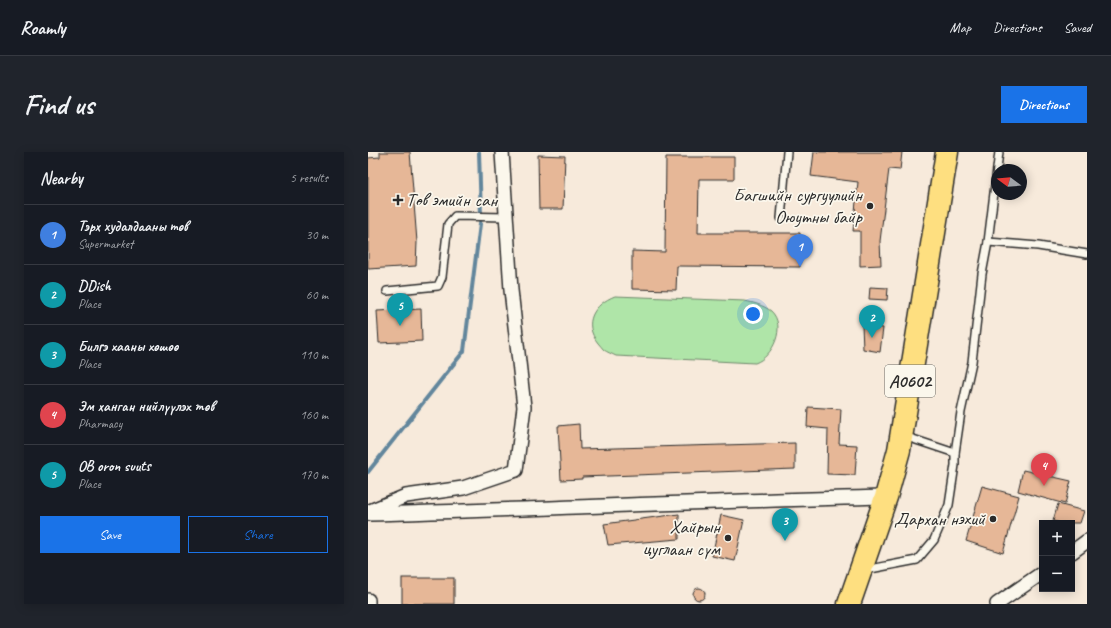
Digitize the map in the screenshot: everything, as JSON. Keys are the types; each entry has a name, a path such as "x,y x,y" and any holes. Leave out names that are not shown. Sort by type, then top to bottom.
{"highway":[{"name":"A0602","path":"849,604 886,497 899,450 947,152"}],"street":[{"path":"368,513 406,496 463,488 516,470 524,407 511,290 502,152"},
{"path":"368,513 886,497"},
{"path":"1075,550 1087,541"},
{"path":"997,604 1039,575"}],"lane":[{"path":"781,218 787,152"},
{"path":"861,571 917,560 934,540 949,504 956,465 955,453 961,412 972,362 982,274 988,242 999,152"},
{"path":"387,291 438,286 442,277 448,224 455,216 506,217"},
{"path":"988,242 1038,246 1087,254"},
{"path":"902,435 955,453"}],"green space":[{"path":"615,296 745,301 755,303 771,311 776,317 778,332 772,348 762,360 755,363 616,356 604,350 593,336 591,328 591,321 596,309 608,299"}],"building":[{"path":"380,152 410,152 417,242 416,266 368,269 368,158 380,157"},
{"name":"Багшийн сургуулийн Оюутны байр","path":"814,152 902,152 900,170 889,169 880,241 881,265 860,266 860,231 853,231 858,182 811,176"},
{"path":"538,155 565,156 563,209 539,209"},
{"path":"666,157 734,157 734,179 699,179 698,233 800,233 800,267 677,266 676,290 632,289 632,251 665,252"},
{"path":"870,287 888,288 887,300 869,299"},
{"path":"421,309 422,341 379,343 377,311"},
{"path":"862,325 883,328 880,352 863,349"},
{"path":"808,407 841,409 839,444 857,445 855,475 827,474 828,429 807,427"},
{"path":"579,424 580,449 795,443 795,469 582,477 582,479 561,480 558,426"},
{"path":"1023,470 1071,481 1065,504 1018,491"},
{"name":"Дархан нэхий","path":"982,486 1019,496 1003,553 966,541"},
{"path":"1058,504 1084,511 1080,523 1075,523 1075,520 1053,520"},
{"path":"679,514 679,539 608,545 604,524"},
{"name":"Хайрын цуглаан сүм","path":"721,515 744,520 735,561 712,556"},
{"path":"402,578 454,578 454,604 402,604"},
{"path":"701,588 704,589 704,599 697,600 694,599 693,592 694,589"}],"waterway":[{"path":"368,472 464,351 481,216 479,152"}],"place":[{"name":"Төв эмийн сан","path":"398,200"},
{"name":"Багшийн сургуулийн Оюутны байр","path":"870,206"},
{"name":"Тэрх худалдааны төв","path":"800,267"},
{"name":"OB oron suuts","path":"400,326"},
{"name":"DDish","path":"872,338"},
{"name":"Эм ханган нийлүүлэх төв","path":"1044,486"},
{"name":"Дархан нэхий","path":"993,519"},
{"name":"Хайрын цуглаан сүм","path":"728,538"},
{"name":"Билгэ хааны хөшөө","path":"785,541"}]}
